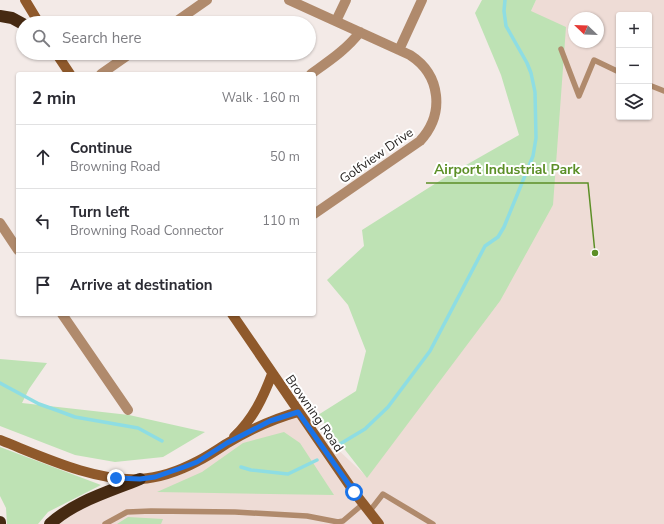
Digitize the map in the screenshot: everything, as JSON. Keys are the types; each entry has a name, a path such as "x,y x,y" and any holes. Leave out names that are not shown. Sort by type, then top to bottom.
{"highway":[{"path":"0,16 16,20"},
{"path":"50,524 63,513 85,501 140,479"}],"main road":[{"path":"25,0 35,16"},
{"path":"61,60 69,72"},
{"name":"Browning Road","path":"233,316 298,412 379,524"},
{"path":"227,443 248,423 254,414 263,397 272,374"},
{"path":"0,440 76,469 116,478 140,479 160,475 184,467 270,421 298,412"}],"street":[{"path":"184,16 207,0"},
{"name":"Golfview Drive","path":"289,0 410,55 427,70 434,85 437,102 435,115 430,129 420,141 316,213"},
{"path":"336,21 346,0"},
{"path":"399,50 422,0"},
{"path":"314,72 340,53 360,32"},
{"path":"104,72 121,60"},
{"path":"0,223 16,247"},
{"path":"64,316 128,410"}],"lane":[{"path":"561,49 579,96 594,60 616,71"},
{"path":"652,86 664,91"},
{"path":"105,524 127,512 151,511 235,512 307,516 339,523 366,508 383,494 433,524"}],"shaded area":[{"path":"536,0 664,0 664,524 50,524 53,521 298,412 367,477 553,205 531,11"}],"green space":[{"path":"482,0 536,0 531,11 566,27 553,205 500,301 367,478 318,415 356,391 366,351 348,305 327,280 364,246 362,230 452,173 519,135 501,75 475,13"},
{"path":"0,359 47,363 29,389 22,403 129,415 205,432 163,457 115,462 75,455 0,426"},
{"path":"284,432 300,443 334,495 157,492 202,472 243,443"},
{"path":"0,447 101,485 48,512 38,524 7,524 6,508 0,496"},
{"path":"128,517 163,519 161,524 117,524"}],"waterway":[{"path":"335,447 365,429 388,407 430,351 485,246 498,237 504,227 533,156 536,138 535,92 527,63 506,26 504,11 505,0"},
{"path":"0,383 39,404 75,417 138,428 162,441"},
{"path":"241,467 251,470 288,474 317,460"}],"place":[{"name":"Airport Industrial Park","path":"595,253"}],"route":[{"path":"116,478 140,479 155,477 171,472 197,462 227,443 270,421 298,412 354,492"}]}
